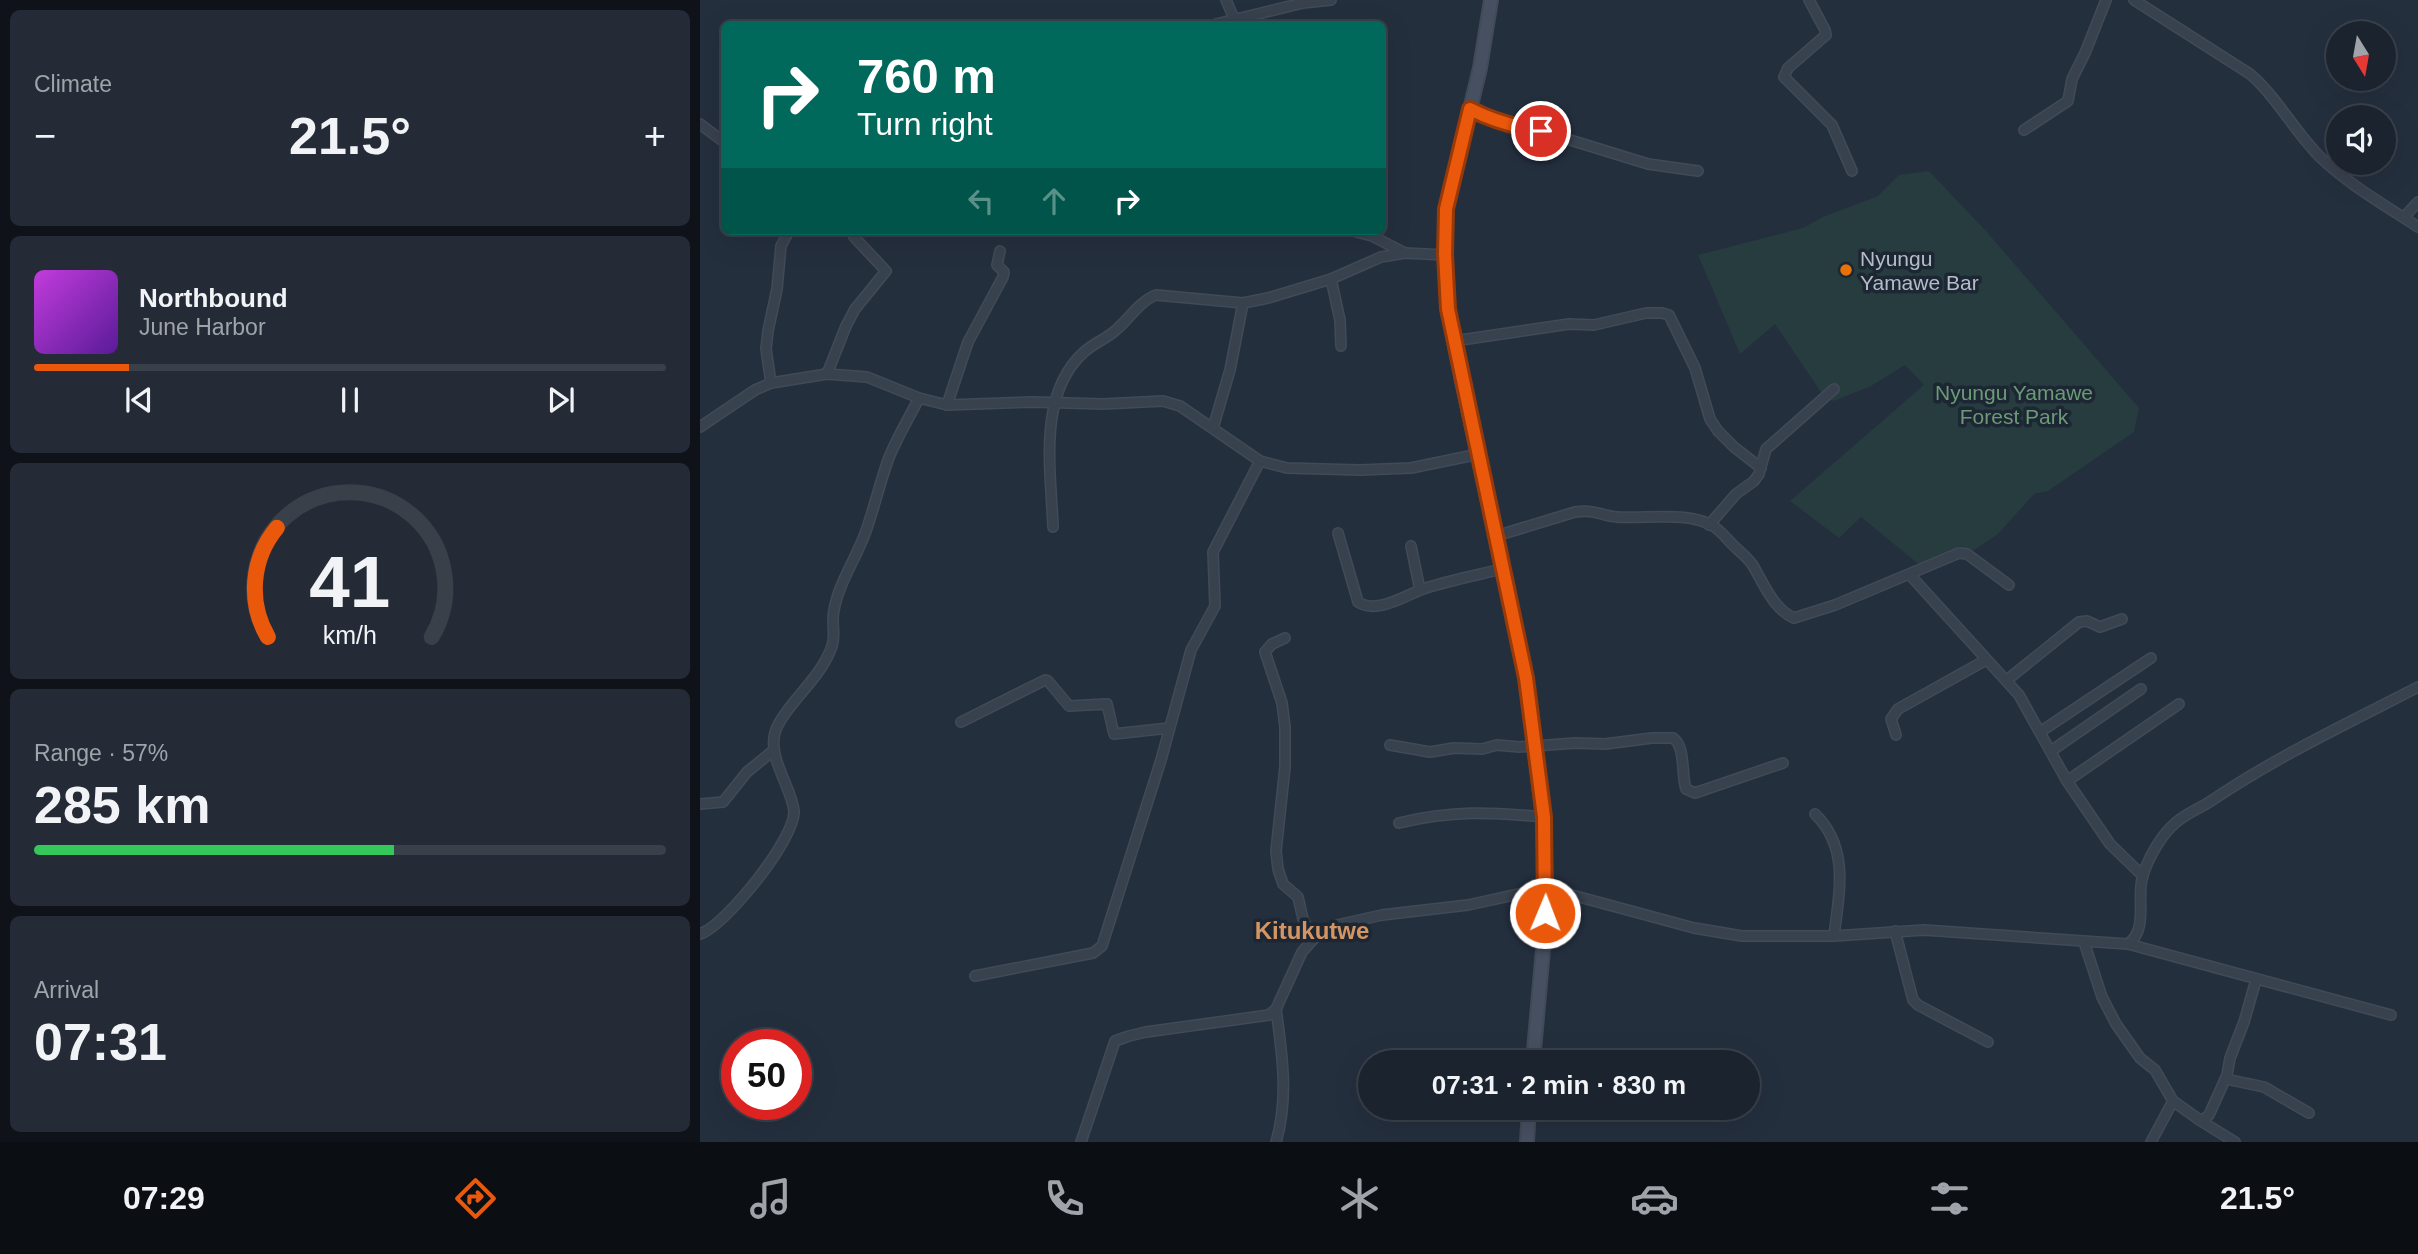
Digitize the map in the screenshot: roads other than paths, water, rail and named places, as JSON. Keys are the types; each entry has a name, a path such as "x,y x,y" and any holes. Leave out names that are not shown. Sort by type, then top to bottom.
{"main road":[{"path":"1491,0 1480,68 1446,209 1445,254 1448,309 1526,678 1544,817 1544,938 1534,1050"},
{"path":"1527,1142 1528,1120"}],"street":[{"path":"1226,0 1235,21 1303,3 1331,0"},
{"path":"1808,0 1826,35 1788,68 1784,77 1832,125 1852,171"},
{"path":"2024,130 2067,101 2072,79 2106,0"},
{"path":"2134,0 2259,81 2292,126 2321,158 2350,183 2418,227"},
{"path":"1470,109 1490,120 1512,127 1541,131 1648,164 1698,171"},
{"path":"700,124 721,140"},
{"path":"2403,217 2418,202"},
{"path":"771,383 766,349 777,289 781,246 787,235"},
{"path":"1368,235 1405,253"},
{"path":"827,374 855,309 886,270 854,237"},
{"path":"947,405 968,342 1003,277 1004,272 997,265 1000,251"},
{"path":"1053,527 1051,430 1055,403 1070,370 1084,352 1109,336 1152,296 1243,303 1331,279 1381,257 1405,253 1445,254"},
{"path":"1331,279 1340,320 1341,346"},
{"path":"1213,428 1230,370 1243,303"},
{"path":"1454,341 1569,324 1594,326 1646,313 1668,315 1695,368 1710,419 1734,447 1760,468"},
{"path":"700,427 755,390 771,383 827,374 867,377 919,398 947,405 1167,401 1180,406 1260,461 1287,468 1410,468 1479,454"},
{"path":"1709,524 1736,494 1754,481 1766,449 1834,389"},
{"path":"700,934 722,921 754,883 791,830 794,810 774,750 777,726 823,666 832,647 834,609 838,597 866,531 889,458 919,398"},
{"path":"975,976 1093,953 1102,946 1161,760 1195,639 1214,606 1213,552 1260,461"},
{"path":"1496,536 1586,510 1614,517 1672,518 1709,524 1750,561 1776,604 1794,618 1810,615 1964,553 2009,584"},
{"path":"1338,533 1360,604 1367,606 1395,601 1420,590 1502,569"},
{"path":"1411,546 1420,590"},
{"path":"1910,576 2019,695 2067,781 2110,844 2143,876"},
{"path":"2007,680 2079,622 2087,621 2100,627 2122,619"},
{"path":"1285,638 1272,644 1265,652 1278,687 1285,727 1276,851 1280,878 1298,897 1303,919 1313,939"},
{"path":"2040,732 2151,657"},
{"path":"1896,735 1891,719 1898,709 1986,660"},
{"path":"961,722 1045,680 1069,706 1107,704 1114,734 1169,728"},
{"path":"2128,944 2136,938 2140,924 2143,876 2161,840 2171,827 2262,768 2418,687"},
{"path":"2051,751 2141,689"},
{"path":"2067,781 2179,704"},
{"path":"1390,745 1422,752 1454,748 1476,750 1497,745 1519,747 1605,744 1673,738 1680,745 1682,778 1686,789 1695,793 1783,763"},
{"path":"700,804 723,802 747,772 774,750"},
{"path":"1399,823 1449,813 1488,812 1544,817"},
{"path":"1815,814 1827,826 1840,870 1834,936"},
{"path":"1080,1142 1115,1041 1146,1032 1269,1015 1276,1009 1302,952 1319,933 1336,925 1382,915 1468,905 1546,888 1720,934 1766,937 1834,936 1923,930 2128,944 2391,1015"},
{"path":"1895,930 1913,1000 1917,1005 1988,1042"},
{"path":"2084,942 2102,997 2116,1024 2140,1058 2155,1070 2174,1101 2235,1142"},
{"path":"2201,1121 2209,1115 2226,1079 2256,980"},
{"path":"1276,1009 1282,1054 1284,1107 1276,1142"},
{"path":"2226,1079 2264,1087 2309,1113"},
{"path":"2151,1142 2174,1101"}],"place":[{"name":"Nyungu Yamawe Bar","path":"1846,270"}],"district":[{"name":"Kitukutwe","path":"1312,930"}],"park label":[{"name":"Nyungu Yamawe Forest Park","path":"2014,404"}]}
